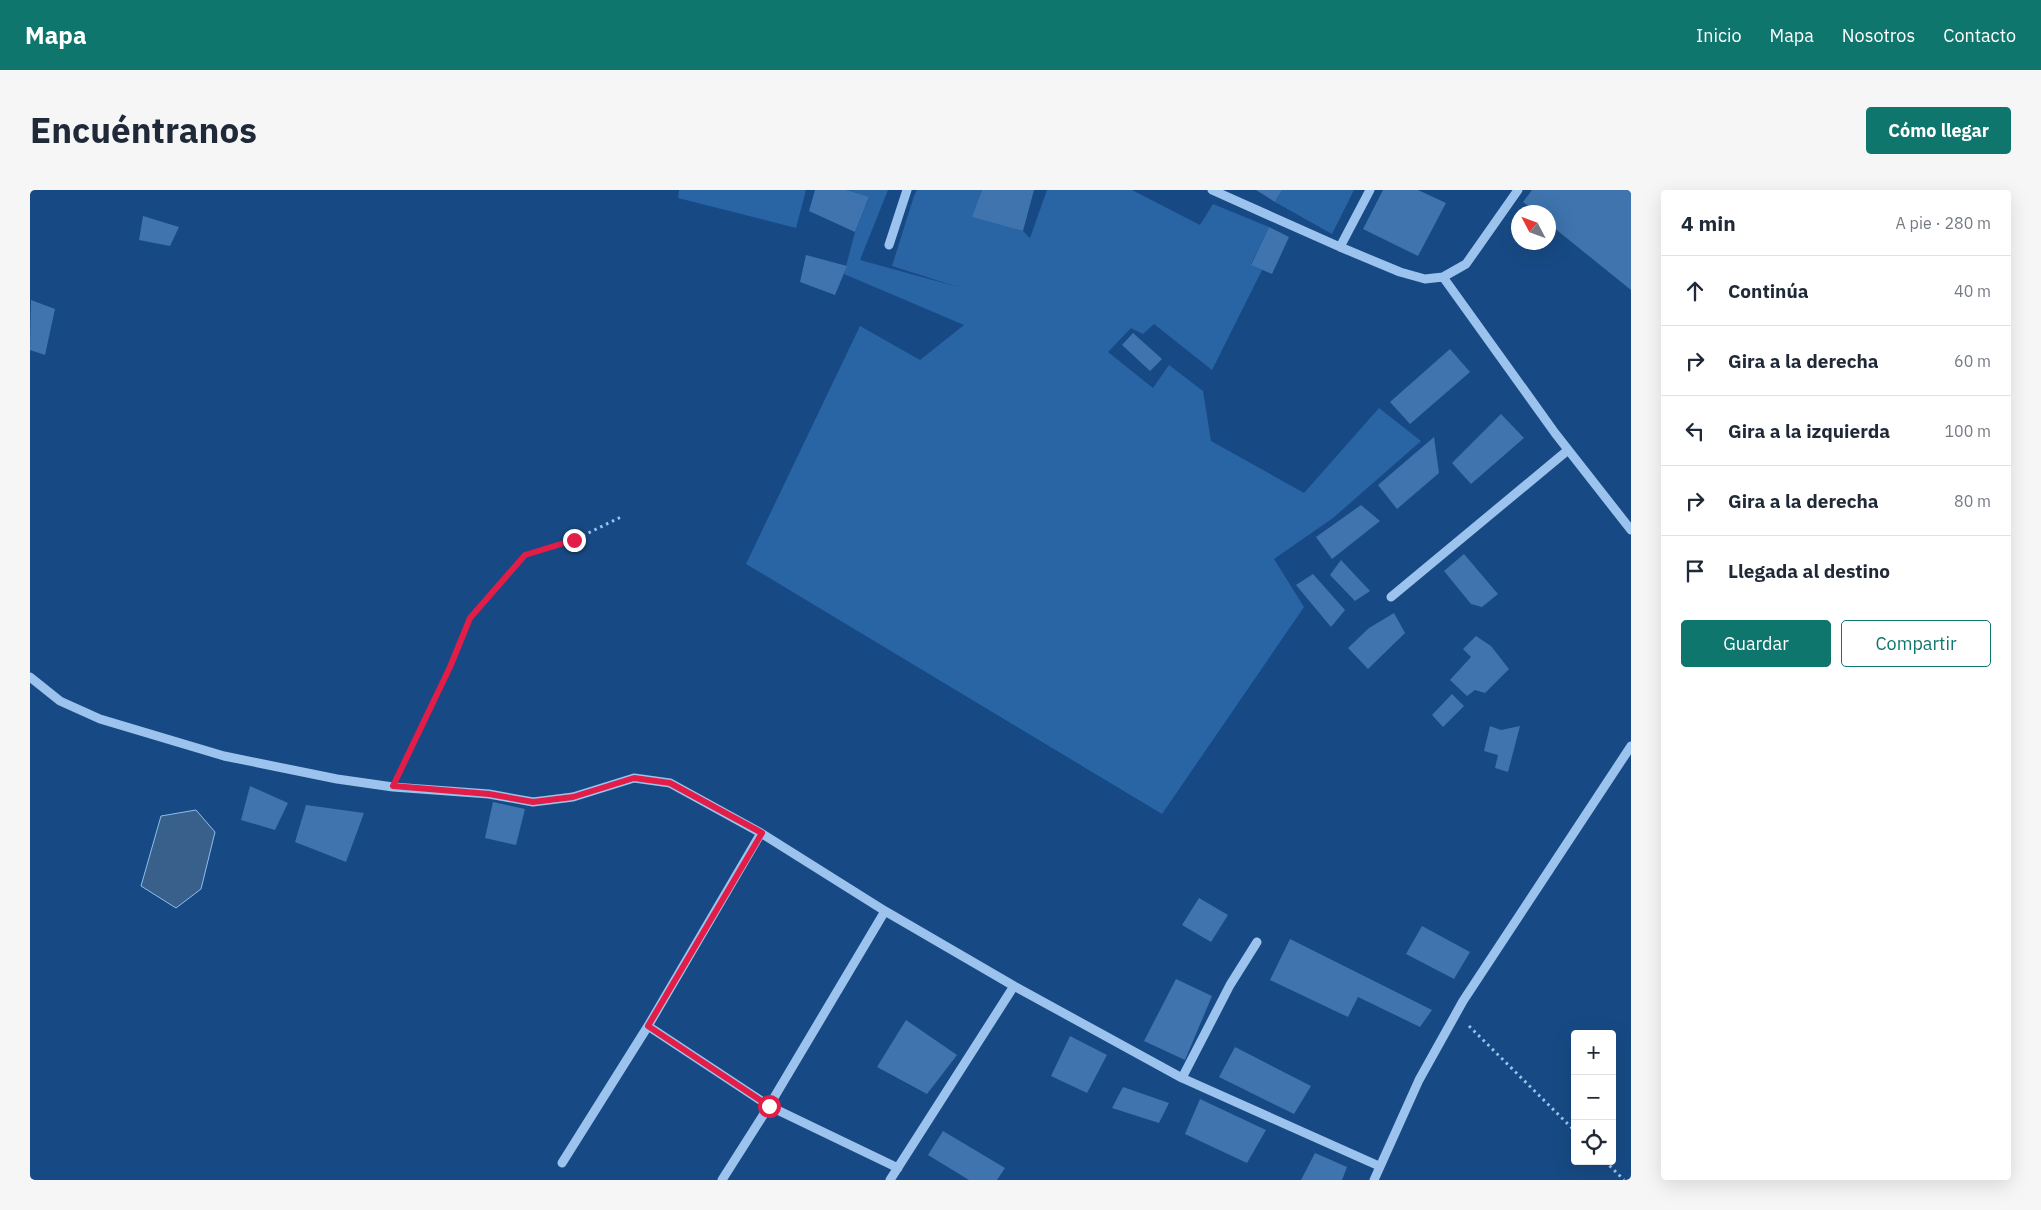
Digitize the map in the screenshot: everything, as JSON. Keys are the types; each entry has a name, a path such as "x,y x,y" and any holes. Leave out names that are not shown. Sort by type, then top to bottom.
{"street":[{"path":"889,245 907,190"},
{"path":"1212,190 1340,247 1400,272 1424,279 1443,277 1466,264 1518,190"},
{"path":"1340,247 1370,190"},
{"path":"1443,277 1568,450 1631,530"},
{"path":"1391,597 1568,450"},
{"path":"30,677 60,701 100,719 224,756 337,779 489,794 533,802 573,797 634,778 670,783 762,833 885,911 1014,986 1182,1078 1379,1166"},
{"path":"1374,1180 1419,1080 1457,1013 1631,746"},
{"path":"562,1163 648,1026 762,833"},
{"path":"722,1180 769,1106 885,911"},
{"path":"1182,1078 1230,985 1257,942"},
{"path":"890,1180 1014,986"},
{"path":"648,1026 769,1106 898,1168"}],"path":[{"path":"393,786 450,667 470,618 525,555 574,540 622,516"},
{"path":"1457,1013 1571,1127"},
{"path":"1609,1165 1624,1180"}],"shaded area":[{"path":"679,190 806,190 796,228 678,198"},
{"path":"846,190 888,190 860,260 958,287 892,266 917,190 982,190 973,217 1023,231 1030,238 1047,190 1132,190 1200,225 1213,204 1269,227 1251,264 1262,270 1212,370 1154,324 1143,334 1131,328 1108,352 1153,388 1169,365 1203,391 1211,441 1304,493 1379,408 1421,441 1333,518 1274,559 1304,607 1162,814 746,564 860,326 920,360 964,325 844,274 855,232 869,198"},
{"path":"1282,190 1354,190 1332,234 1275,202"},
{"path":"196,810 215,832 201,889 176,908 141,886 161,816"}],"building":[{"path":"815,190 846,190 869,197 855,232 809,211"},
{"path":"982,190 1034,190 1023,231 972,217"},
{"path":"1256,190 1282,190 1275,202"},
{"path":"1383,190 1418,190 1446,203 1418,256 1363,229"},
{"path":"1532,190 1631,190 1631,290 1556,229 1556,205 1527,205 1523,202"},
{"path":"143,216 179,227 170,246 139,240"},
{"path":"1269,227 1289,237 1272,274 1251,265"},
{"path":"806,255 847,266 835,295 800,282"},
{"path":"31,300 55,309 45,355 30,350"},
{"path":"1133,333 1162,359 1150,371 1122,345"},
{"path":"1450,349 1470,372 1410,424 1390,402"},
{"path":"1501,414 1524,438 1471,484 1452,463"},
{"path":"1434,437 1439,473 1397,509 1378,485"},
{"path":"1361,505 1380,521 1332,559 1316,537"},
{"path":"1464,554 1498,594 1482,607 1471,604 1444,571"},
{"path":"1341,560 1370,591 1355,601 1330,575"},
{"path":"1313,574 1345,610 1331,627 1296,585"},
{"path":"1394,613 1405,633 1368,669 1348,648 1369,628"},
{"path":"1476,636 1491,646 1509,669 1485,693 1475,690 1467,696 1450,680 1471,657 1463,649"},
{"path":"1452,694 1464,706 1443,727 1432,715"},
{"path":"1490,726 1501,730 1520,726 1508,772 1495,768 1498,755 1484,751"},
{"path":"250,786 288,803 275,830 241,820"},
{"path":"493,802 525,809 516,845 485,838"},
{"path":"306,805 364,813 346,862 295,842"},
{"path":"1199,898 1228,915 1211,942 1182,925"},
{"path":"1422,926 1470,952 1454,979 1406,954"},
{"path":"1290,939 1432,1010 1420,1027 1358,997 1348,1017 1270,980"},
{"path":"1176,979 1212,996 1185,1060 1144,1041"},
{"path":"906,1020 957,1055 927,1094 877,1067"},
{"path":"1070,1036 1107,1055 1087,1093 1051,1076"},
{"path":"1235,1047 1311,1086 1294,1114 1219,1077"},
{"path":"1123,1087 1169,1103 1159,1123 1112,1108"},
{"path":"1200,1099 1266,1130 1247,1163 1185,1134"},
{"path":"943,1131 1005,1168 997,1180 969,1180 928,1155"},
{"path":"1315,1153 1347,1167 1342,1180 1301,1180"}],"route":[{"path":"574,540 525,555 470,618 450,667 393,786 489,794 533,802 573,797 634,778 670,783 762,833 648,1026 769,1106"}]}
